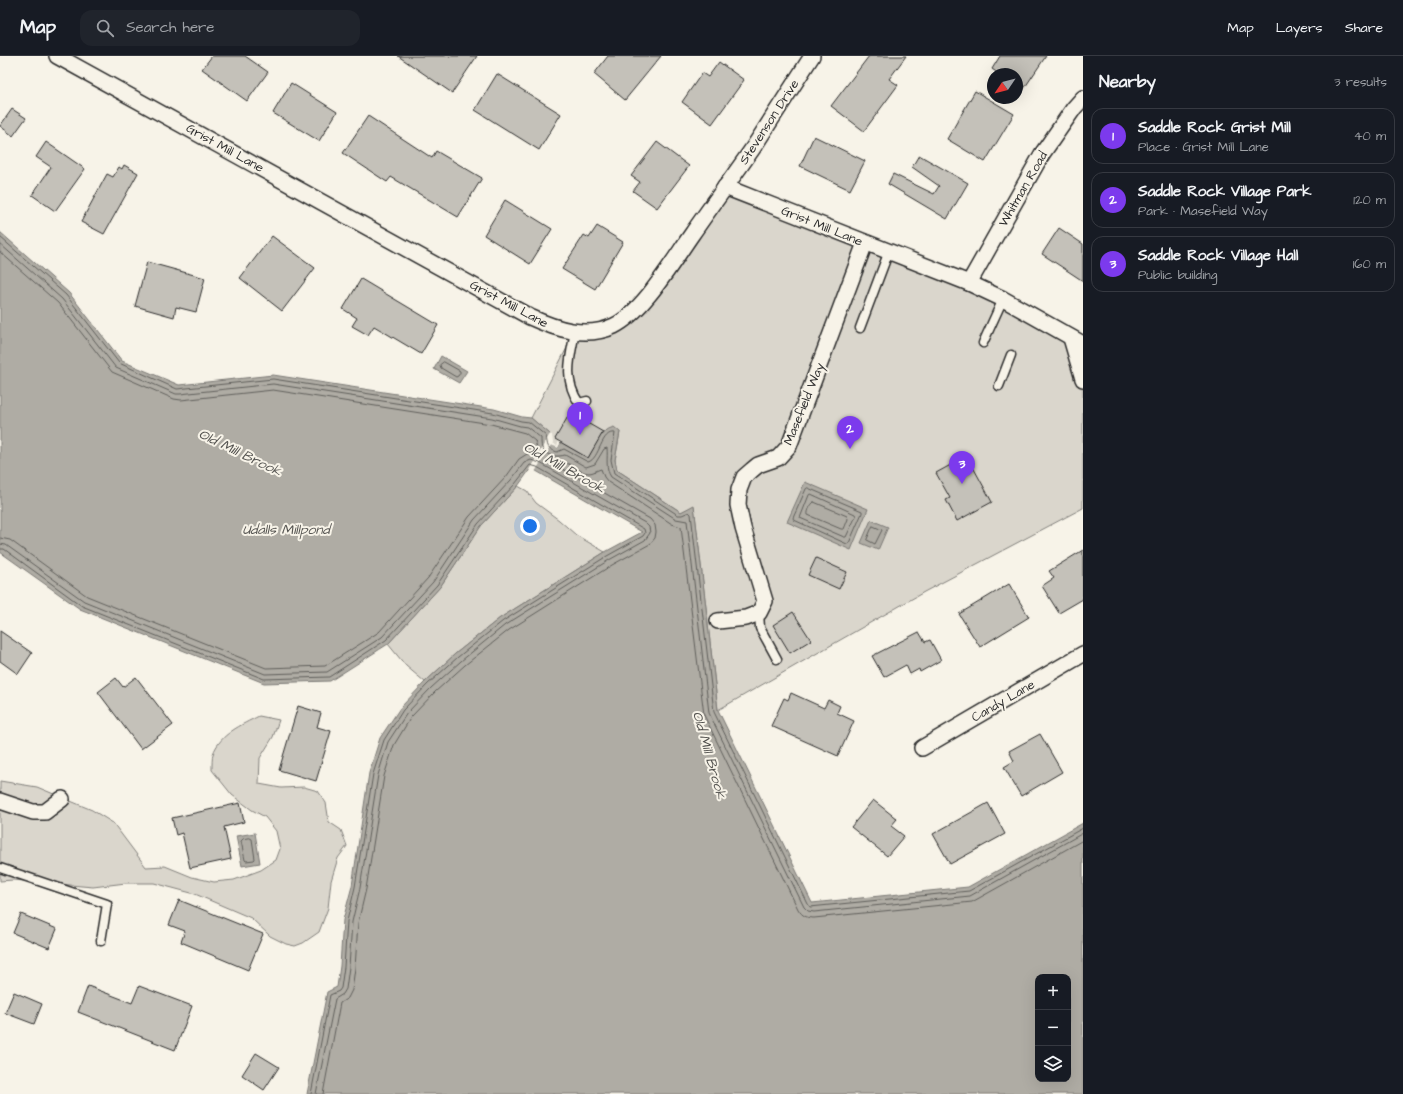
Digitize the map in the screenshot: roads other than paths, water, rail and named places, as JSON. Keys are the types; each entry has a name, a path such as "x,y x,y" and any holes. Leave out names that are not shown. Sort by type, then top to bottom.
{"street":[{"name":"Grist Mill Lane","path":"57,56 80,61 530,317 552,326 575,332 596,331 616,325 625,318 651,293 725,187 969,283 1003,299 1077,341"},
{"name":"Stevenson Drive","path":"725,187 753,148 812,56"},
{"name":"Whitman Road","path":"969,283 1042,154 1074,108 1083,98"},
{"name":"Masefield Way","path":"759,613 765,601 743,528 738,505 738,490 744,477 752,470 758,465 778,458 789,446 865,243"},
{"path":"1077,341 1083,379"},
{"path":"718,621 746,618 759,613"},
{"name":"Candy Lane","path":"922,748 1083,654"},
{"path":"0,801 33,812 45,812 62,799"}],"lane":[{"path":"860,328 889,252"},
{"path":"983,343 1003,299"},
{"path":"575,332 570,358 569,382 579,403 587,401"},
{"path":"999,386 1012,355"},
{"name":"Masefield Way","path":"759,613 760,628 777,658"},
{"path":"0,868 107,904 101,941"}],"water":[{"path":"0,232 69,293 122,361 179,385 273,375 494,409 531,418 550,434 551,444 558,448 561,442 588,458 601,435 605,431 614,427 620,432 615,460 617,470 681,512 694,505 718,710 812,903 968,887 1083,823 1083,1094 307,1094 327,992 337,987 343,920 352,886 369,773 380,738 400,708 425,682 455,654 500,618 605,552 642,532 531,468 518,486 481,526 440,587 388,644 330,681 264,683 80,609 0,552"},
{"path":"441,356 467,371 459,383 434,369"},
{"path":"805,482 868,509 851,550 787,522"},
{"path":"871,520 888,527 878,550 861,543"},
{"path":"255,833 260,863 242,866 236,836"}],"place":[{"name":"Saddle Rock Grist Mill","path":"580,435"},
{"name":"Saddle Rock Village Park","path":"850,449"},
{"name":"Saddle Rock Village Hall","path":"962,484"}],"water label":[{"name":"Old Mill Brook","path":"240,453"},
{"name":"Old Mill Brook","path":"564,468"},
{"name":"Udalls Millpond","path":"286,530"},
{"name":"Old Mill Brook","path":"709,755"}]}
